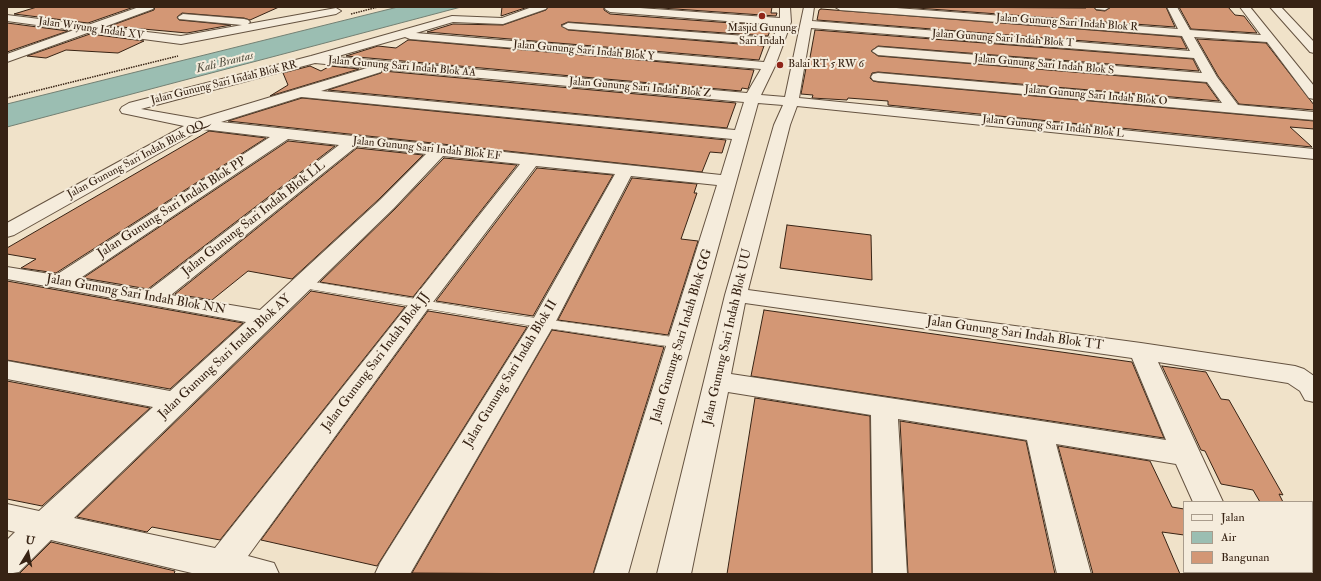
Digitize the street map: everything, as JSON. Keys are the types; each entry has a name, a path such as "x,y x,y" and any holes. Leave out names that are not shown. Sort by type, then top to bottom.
{"street":[{"path":"7,58 149,7"},
{"path":"136,36 208,7"},
{"name":"Jalan Gunung Sari Indah Blok RR","path":"131,108 315,59 453,18 503,21 542,7"},
{"name":"Jalan Gunung Sari Indah Blok GG","path":"611,574 752,98 769,66 778,42 785,22 785,7"},
{"name":"Jalan Gunung Sari Indah Blok UU","path":"674,574 736,295 782,125 791,102 809,7"},
{"name":"Jalan Gunung Sari Indah Blok R","path":"840,7 871,8 1269,38"},
{"path":"1100,7 1105,7 1112,26"},
{"path":"1172,7 1211,78 1233,108"},
{"path":"1245,7 1314,95"},
{"path":"1275,7 1314,49"},
{"name":"Jalan Wiyung Indah XV","path":"7,18 174,40 197,38 342,9 294,8"},
{"path":"512,56 524,46 612,8 714,12 785,22"},
{"path":"183,17 271,24"},
{"path":"1063,22 1096,69"},
{"name":"Jalan Gunung Sari Indah Blok T","path":"807,24 1199,55"},
{"path":"568,26 778,42"},
{"path":"876,93 878,30"},
{"name":"Jalan Gunung Sari Indah Blok Y","path":"398,35 769,66"},
{"name":"Jalan Gunung Sari Indah Blok S","path":"878,51 1211,78"},
{"name":"Jalan Gunung Sari Indah Blok AA","path":"315,59 489,75"},
{"path":"489,75 501,65"},
{"name":"Jalan Gunung Sari Indah Blok QQ","path":"7,231 199,124 385,66"},
{"name":"Jalan Gunung Sari Indah Blok Z","path":"489,75 791,102"},
{"path":"302,93 741,135"},
{"name":"Jalan Gunung Sari Indah Blok L","path":"791,102 876,93 1314,154"},
{"name":"Jalan Gunung Sari Indah Blok O","path":"876,93 1233,108 1314,116"},
{"name":"Jalan Gunung Sari Indah Blok EF","path":"131,108 163,118 199,124 728,181"},
{"name":"Jalan Gunung Sari Indah Blok PP","path":"60,282 285,134"},
{"name":"Jalan Gunung Sari Indah Blok LL","path":"154,298 354,141"},
{"name":"Jalan Gunung Sari Indah Blok AY","path":"7,561 387,204 439,150"},
{"name":"Jalan Gunung Sari Indah Blok JJ","path":"222,565 419,304 532,160"},
{"name":"Jalan Gunung Sari Indah Blok II","path":"392,574 543,323 625,171"},
{"name":"Jalan Gunung Sari Indah Blok NN","path":"7,274 265,318"},
{"name":"Jalan Gunung Sari Indah Blok TT","path":"736,295 1141,351 1295,375 1309,385 1314,393"},
{"path":"1141,351 1208,501"},
{"path":"7,370 177,402"},
{"path":"718,381 1186,454"},
{"path":"884,406 890,574"},
{"path":"1039,431 1074,574"},
{"path":"7,517 262,574"}],"lane":[{"path":"302,284 419,304 680,343"}],"water":[{"name":"Kali Brantas","path":"398,7 461,7 7,127 7,104"}],"building":[{"path":"37,7 134,7 88,23 14,14"},
{"path":"155,7 279,7 250,20 244,18 182,13 177,17 179,20 231,25 187,33 110,26 154,10"},
{"path":"502,7 528,7 501,16"},
{"path":"548,7 604,7 604,10 610,14 772,26 768,36 568,22 561,25 568,30 764,46 759,60 427,32 453,24 503,25 546,10"},
{"path":"647,7 772,7 771,13 777,13 776,16"},
{"path":"903,7 1094,7 1096,10 1105,11 1111,7 1166,7 1175,27"},
{"path":"1179,7 1228,7 1235,15 1244,16 1257,33 1191,29"},
{"path":"819,10 1181,37 1187,49 817,20"},
{"path":"7,23 68,31 7,52"},
{"path":"815,30 1193,59 1199,71 878,46 871,51 878,56 1206,83 1219,101 878,72 872,73 870,78 873,81 878,82 1314,121 1314,129 1290,127 1312,147 888,105 888,101 848,98 847,100 812,98 813,95 801,94"},
{"path":"90,34 144,41 118,53 66,50 46,58 27,56"},
{"path":"1197,39 1266,43 1314,105 1314,110 1239,104 1218,76"},
{"path":"408,40 754,70 748,89 742,88 741,91 346,56 378,46 396,48"},
{"path":"310,66 321,71 330,66 359,69 270,96 288,85 283,73"},
{"path":"383,71 736,103 727,128 328,90 381,73"},
{"path":"302,98 726,140 722,153 710,152 702,172 228,121"},
{"path":"209,131 266,138 56,273 21,268 36,259 7,254 7,248"},
{"path":"288,141 335,146 148,289 83,278"},
{"path":"357,148 423,155 379,199 292,279 248,271 212,300 175,294"},
{"path":"444,158 517,165 413,297 320,282 395,209"},
{"path":"537,168 613,175 533,316 436,301"},
{"path":"632,178 697,184 694,193 697,193 681,239 698,241 668,335 558,320"},
{"path":"787,225 871,235 872,280 780,268"},
{"path":"7,281 243,323 170,389 7,360"},
{"path":"311,291 405,307 220,540 152,527 147,532 77,517"},
{"path":"764,310 1132,362 1164,438 751,376"},
{"path":"428,311 527,327 377,566 261,540"},
{"path":"552,330 664,347 593,574 412,573"},
{"path":"1162,366 1206,372 1221,399 1229,400 1283,495 1279,494 1282,501 1259,501 1253,490 1221,484 1205,451 1201,450"},
{"path":"7,381 150,408 42,506 7,499"},
{"path":"755,398 870,416 872,574 727,574"},
{"path":"900,421 1026,441 1055,574 908,574"},
{"path":"1058,446 1150,461 1172,507 1183,509 1183,535 1162,532 1180,574 1093,574"},
{"path":"51,542 175,571 174,574 16,574 20,573"}],"place":[{"name":"Masjid Gunung Sari Indah","path":"762,16"},
{"name":"Balai RT 5 RW 6","path":"780,65"}]}
